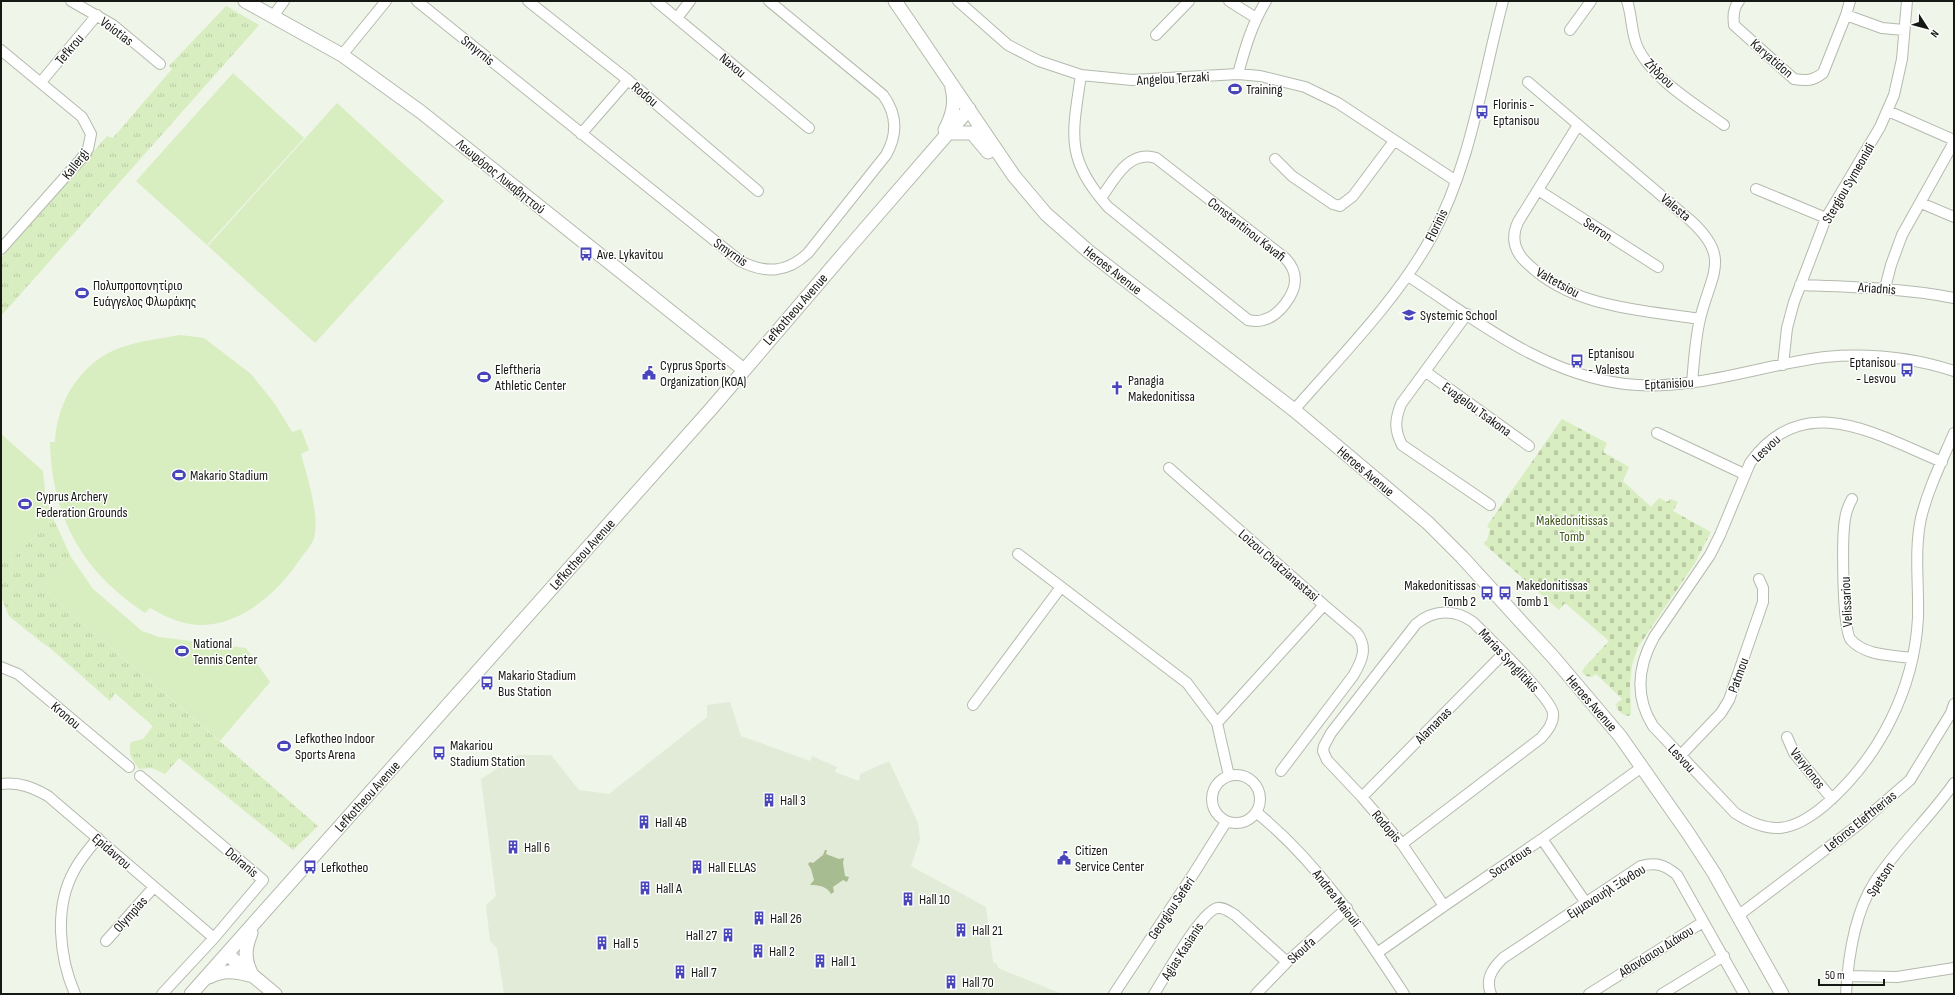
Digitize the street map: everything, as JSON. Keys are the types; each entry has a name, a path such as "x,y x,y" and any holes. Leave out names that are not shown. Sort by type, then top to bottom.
{"main road":[{"name":"Λεωφόρος Λυκαβηττού","path":"245,1 274,15 342,55 421,112 744,370"},
{"name":"Heroes Avenue","path":"894,1 1020,183 1046,214 1083,247 1294,410 1428,523 1462,557 1620,736 1714,873 1739,915 1782,994"},
{"path":"935,149 952,117 955,105 951,84"},
{"name":"Lefkotheou Avenue","path":"191,994 228,955 321,846 472,678 744,370 969,109"},
{"path":"948,133 972,134 980,141 1008,177 1014,183 1020,183"},
{"path":"253,976 246,960 245,953 255,924"},
{"path":"228,955 275,994"},
{"path":"207,977 228,971 253,976"}],"street":[{"name":"Voiotias","path":"71,1 113,25 160,64"},
{"path":"274,15 284,1"},
{"path":"342,55 386,1"},
{"name":"Smyrnis","path":"417,1 740,261 759,269 773,270 782,269 799,262 813,247 886,155 893,143 895,131 894,119 890,104 883,94 769,1"},
{"name":"Rodou","path":"528,1 628,80 758,191"},
{"name":"Naxou","path":"656,1 809,128"},
{"path":"677,18 690,1"},
{"name":"Angelou Terzaki","path":"958,1 1008,44 1039,61 1081,75 1132,80 1238,74 1286,81 1321,94 1456,181"},
{"path":"1156,35 1189,1"},
{"path":"1229,1 1256,18"},
{"path":"1238,74 1246,44 1256,18 1266,1"},
{"path":"1570,30 1591,1"},
{"name":"Ζήδρου","path":"1627,1 1634,38 1638,48 1650,66 1672,86 1724,125"},
{"name":"Karyatidon","path":"1739,1 1736,5 1733,17 1734,25 1794,79 1808,82 1823,73 1850,1"},
{"name":"Stergiou Symeonidi","path":"1783,365 1787,328 1800,285 1826,218 1888,111 1898,80 1907,1"},
{"name":"Florinis","path":"1294,410 1408,276 1431,237 1456,181 1464,156 1502,2"},
{"path":"1846,15 1882,28 1904,30"},
{"name":"Tefkrou","path":"41,82 97,16"},
{"name":"Kallergi","path":"1,50 82,117 91,134 88,149 81,159 1,248"},
{"name":"Constantinou Kavafi","path":"1081,75 1075,114 1076,154 1083,174 1100,198 1122,220 1248,320 1262,321 1275,314 1293,289 1295,281 1294,273 1291,265 1285,258 1156,158 1151,156 1138,157 1128,162 1100,198"},
{"path":"581,134 628,80"},
{"name":"Valesta","path":"1528,82 1690,220 1710,241 1714,249 1716,266 1700,319 1694,354 1692,383"},
{"path":"1885,288 1891,265 1902,235 1954,141 1888,111"},
{"name":"Valtetsiou","path":"1578,125 1514,232 1514,242 1518,252 1534,270 1548,280 1585,298 1634,309 1700,319"},
{"path":"1275,159 1292,176 1333,204 1340,206 1353,196 1394,141"},
{"path":"1756,189 1826,218"},
{"name":"Serron","path":"1538,190 1658,268"},
{"path":"1921,203 1954,217"},
{"name":"Eptanisiou","path":"1408,276 1528,353 1555,366 1581,374 1626,384 1650,386 1692,383 1826,357 1863,356 1912,361 1954,371"},
{"name":"Ariadnis","path":"1800,285 1885,288 1924,292 1954,298"},
{"path":"1467,314 1426,372 1401,404 1395,419 1396,432 1402,445 1490,505"},
{"name":"Evagelou Tsakona","path":"1426,372 1529,446"},
{"name":"Lesvou","path":"1942,462 1858,428 1827,421 1803,425 1778,435 1756,455 1744,474 1720,535 1710,555 1654,637 1642,662 1640,675 1641,692 1647,718 1680,756 1735,812 1758,825 1770,828 1785,828 1799,824 1810,817 1832,799 1860,769 1885,732 1897,707 1911,658 1918,618 1916,566 1921,518 1930,491 1942,462 1954,433"},
{"path":"1657,432 1744,474"},
{"name":"Loizou Chatzianastasi","path":"1169,468 1324,605 1217,722"},
{"name":"Velissariou","path":"1852,499 1846,512 1844,527 1845,622 1850,639 1860,648 1874,653 1911,658"},
{"path":"1018,554 1187,683 1217,722 1229,776"},
{"name":"Patmou","path":"1680,756 1721,713 1732,693 1763,602 1763,588 1759,579"},
{"path":"973,705 1061,586"},
{"path":"1281,771 1353,676 1360,665 1363,655 1362,643 1357,633 1324,605"},
{"name":"Marias Synglitikis","path":"1323,751 1331,733 1411,630 1424,618 1434,613 1445,612 1460,615 1473,622 1504,653 1548,702 1553,714 1550,725 1541,738 1402,844"},
{"name":"Alamanas","path":"1362,797 1504,653"},
{"name":"Kronou","path":"1,666 18,674 129,767"},
{"name":"Leforos Eleftherias","path":"1739,915 1858,825 1910,780 1951,713 1954,704"},
{"name":"Vavylonos","path":"1787,737 1794,754 1832,799"},
{"name":"Rodopis","path":"1323,751 1330,765 1362,797 1402,844 1444,906"},
{"name":"Socratous","path":"1377,953 1542,839 1642,767"},
{"name":"Doiranis","path":"140,776 263,880 214,938 162,994"},
{"path":"1229,776 1245,776 1256,786 1260,800 1256,812 1246,822 1240,824 1226,822 1214,812 1211,797 1217,784 1229,776"},
{"name":"Epidavrou","path":"1,784 17,783 29,786 48,796 214,938"},
{"name":"Spetson","path":"1846,994 1847,976 1858,920 1874,884 1954,783"},
{"name":"Andrea Maiouli","path":"1256,812 1298,850 1347,908 1404,994"},
{"name":"Georgiou Seferi","path":"1114,994 1226,822"},
{"path":"75,994 67,973 61,935 62,911 66,892 73,872 83,856 98,838"},
{"path":"1542,839 1586,903"},
{"name":"Εμμανουήλ Ξάνθου","path":"1491,994 1488,978 1492,970 1502,958 1641,866 1651,863 1661,864 1678,875 1744,994"},
{"name":"Olympias","path":"106,941 154,887"},
{"name":"Agias Kasianis","path":"1154,994 1199,924 1210,912 1218,908 1235,915 1287,962"},
{"name":"Skoufa","path":"1256,994 1287,962 1347,908"},
{"name":"Αθανάσιου Διάκου","path":"1589,994 1703,922"},
{"path":"1662,994 1724,956"},
{"path":"1847,976 1897,977 1954,968"}],"shaded area":[{"path":"730,702 741,736 810,761 812,756 837,767 835,772 859,781 860,774 889,761 918,823 920,839 911,866 986,907 993,962 997,964 998,968 1062,994 992,994 987,992 983,994 504,994 497,948 490,941 486,905 496,896 481,779 518,755 551,755 579,790 609,794 707,717 707,705"},
{"path":"825,850 827,850 826,854 839,859 844,858 843,863 845,876 849,877 847,882 843,880 833,887 834,892 831,894 825,888 810,885 814,880 808,864 810,862 813,863 823,855"}],"green space":[{"path":"226,6 259,25 1,316 1,258 107,136 113,138 172,69 169,66"},
{"path":"233,73 304,138 207,245 136,181"},
{"path":"337,103 444,201 315,343 208,246"},
{"name":"Makario Stadium","path":"180,335 204,338 251,374 275,404 292,432 301,429 309,450 301,454 314,507 315,529 312,543 282,583 257,605 229,620 214,624 198,625 185,623 167,617 150,608 145,613 123,597 104,579 88,560 75,540 64,518 57,495 52,469 50,442 55,442 61,410 76,381 87,369 99,359 113,351 129,345"},
{"name":"Makedonitissas Tomb","path":"1562,419 1607,443 1603,452 1629,467 1623,481 1651,507 1659,498 1667,502 1671,499 1678,502 1673,511 1711,532 1695,563 1638,647 1632,665 1630,684 1631,714 1629,716 1624,715 1617,709 1616,704 1622,699 1596,674 1592,677 1586,676 1582,672 1609,641 1565,603 1559,610 1484,544 1487,540 1490,529 1487,526"},
{"name":"Cyprus Archery Federation Grounds","path":"1,434 43,471 45,491 53,518 11,560 1,551"},
{"path":"53,518 71,557 41,587 318,826 293,850 179,758 165,774 152,768 139,769 130,753 131,742 143,739 153,726 115,693 110,701 50,648 9,616 1,597 1,551 11,560"},
{"name":"National Tennis Center","path":"71,557 93,589 142,631 159,637 246,648 270,682 220,741 41,587"}],"place":[{"name":"Training","path":"1235,89"},
{"name":"Florinis - Eptanisou","path":"1482,112"},
{"name":"Ave. Lykavitou","path":"586,254"},
{"name":"Πολυπροπονητίριο Ευάγγελος Φλωράκης","path":"82,293"},
{"name":"Systemic School","path":"1409,315"},
{"name":"Eptanisou - Valesta","path":"1577,361"},
{"name":"Eptanisou - Lesvou","path":"1907,370"},
{"name":"Cyprus Sports Organization (KOA)","path":"649,373"},
{"name":"Eleftheria Athletic Center","path":"484,377"},
{"name":"Panagia Makedonitissa","path":"1117,388"},
{"name":"Makario Stadium","path":"179,475"},
{"name":"Cyprus Archery Federation Grounds","path":"25,504"},
{"name":"Makedonitissas Tomb 2","path":"1487,593"},
{"name":"Makedonitissas Tomb 1","path":"1505,593"},
{"name":"National Tennis Center","path":"182,651"},
{"name":"Makario Stadium Bus Station","path":"487,683"},
{"name":"Lefkotheo Indoor Sports Arena","path":"284,746"},
{"name":"Makariou Stadium Station","path":"439,753"},
{"name":"Hall 3","path":"769,800"},
{"name":"Hall 4B","path":"644,822"},
{"name":"Hall 6","path":"513,847"},
{"name":"Citizen Service Center","path":"1064,858"},
{"name":"Lefkotheo","path":"310,867"},
{"name":"Hall ELLAS","path":"697,867"},
{"name":"Hall A","path":"645,888"},
{"name":"Hall 10","path":"908,899"},
{"name":"Hall 26","path":"759,918"},
{"name":"Hall 21","path":"961,930"},
{"name":"Hall 27","path":"728,935"},
{"name":"Hall 5","path":"602,943"},
{"name":"Hall 2","path":"758,951"},
{"name":"Hall 1","path":"820,961"},
{"name":"Hall 7","path":"680,972"},
{"name":"Hall 70","path":"951,982"}]}
